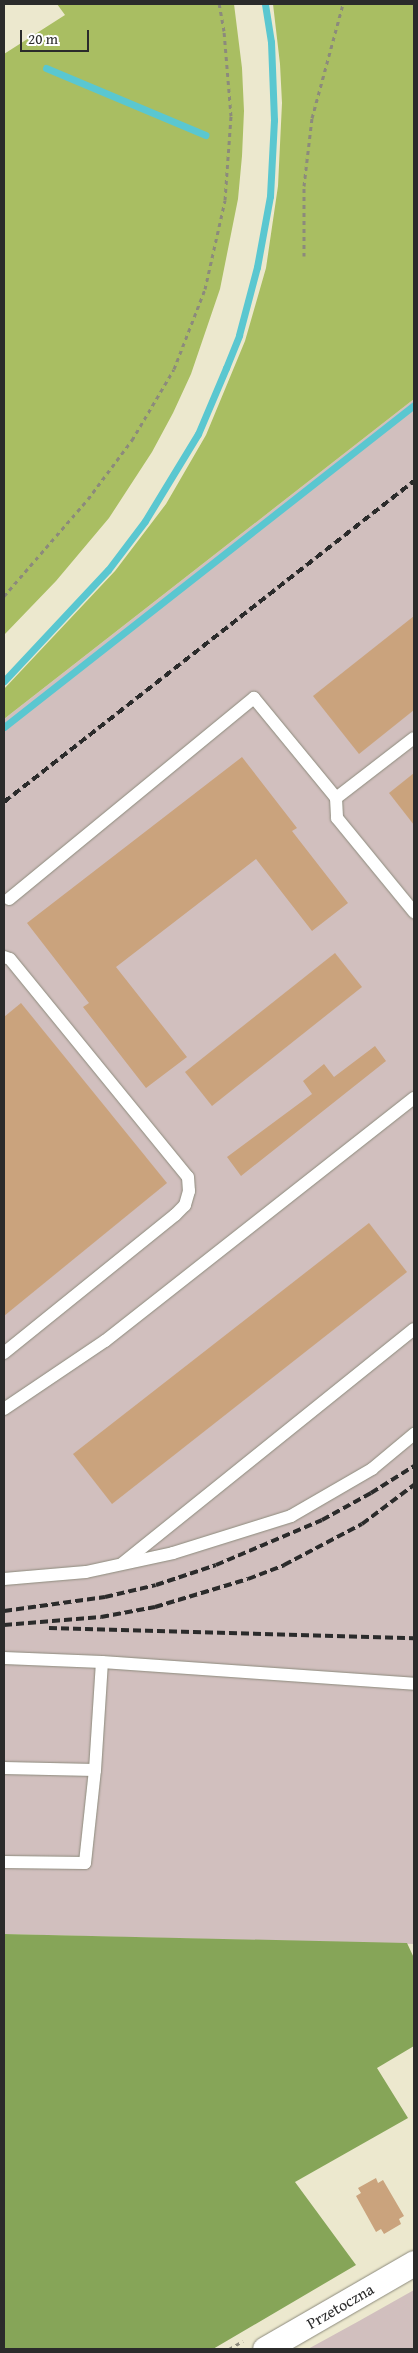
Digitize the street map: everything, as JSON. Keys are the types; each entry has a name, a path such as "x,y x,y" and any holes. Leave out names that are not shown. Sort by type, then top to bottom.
{"street":[{"name":"Przetoczna","path":"265,2349 414,2263"}],"lane":[{"path":"10,899 254,698 336,798 337,818 412,906"},
{"path":"336,798 414,738"},
{"path":"4,957 10,959 188,1176 189,1191 185,1205 175,1216 4,1354"},
{"path":"4,1409 106,1341 414,1098"},
{"path":"121,1564 414,1329"},
{"path":"4,1579 86,1572 173,1554 291,1516 372,1469 413,1436"},
{"path":"4,1658 102,1662 414,1684"},
{"path":"4,1862 85,1863 96,1770 102,1662"},
{"path":"4,1768 96,1770"}],"path":[{"path":"4,596 82,506 132,440 174,370 204,288 225,200 231,116 224,31 219,4"},
{"path":"304,256 304,186 312,118 343,4"}],"shaded area":[{"path":"414,399 414,1944 4,1934 4,719"},
{"path":"414,2290 414,2349 308,2349 359,2321"}],"green space":[{"path":"57,4 234,4 242,68 244,111 242,156 238,199 220,289 191,374 173,413 152,452 109,518 56,581 4,635 4,54 65,15"},
{"path":"273,4 414,4 414,399 4,719 4,689 115,571 166,504 206,435 245,341 266,268 278,186 282,103 280,64"},
{"path":"4,1934 407,1943 414,1958 414,2046 377,2068 408,2118 295,2182 356,2265 213,2349 4,2349"}],"building":[{"path":"414,616 414,710 359,754 313,696"},
{"path":"242,757 297,828 292,831 348,903 312,931 256,859 116,967 187,1057 146,1088 83,1007 89,1003 27,923"},
{"path":"414,773 414,825 389,793"},
{"path":"335,953 362,987 212,1106 185,1072"},
{"path":"21,1003 167,1183 4,1316 4,1017"},
{"path":"375,1046 386,1061 241,1176 227,1157 312,1094 303,1081 324,1064 334,1077"},
{"path":"369,1223 407,1272 112,1504 73,1454"},
{"path":"376,2178 378,2183 383,2180 404,2216 399,2219 401,2224 384,2234 381,2229 376,2232 356,2196 361,2193 358,2188"}],"waterway":[{"path":"4,681 108,570 145,521 198,434 239,335 257,267 270,196 274,120 271,42 265,4"},
{"path":"46,68 205,135"},
{"path":"4,727 414,405"}],"railway":[{"path":"4,802 414,481"},
{"path":"4,1611 105,1597 156,1585 216,1565 322,1520 371,1493 414,1466"},
{"path":"4,1625 101,1617 155,1607 248,1579 284,1565 362,1524 414,1485"},
{"path":"49,1628 414,1638"}]}
